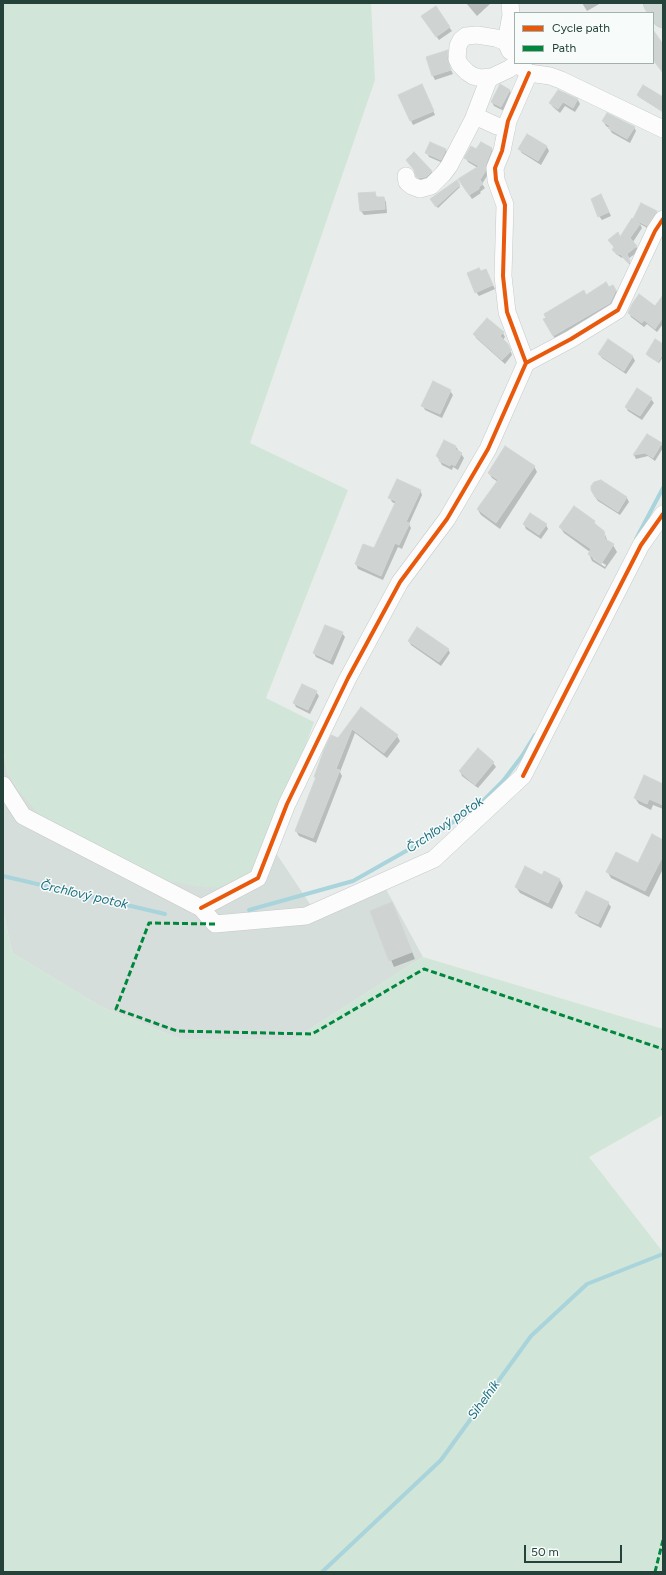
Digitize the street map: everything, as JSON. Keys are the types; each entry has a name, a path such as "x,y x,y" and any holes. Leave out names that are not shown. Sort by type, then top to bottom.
{"main road":[{"path":"654,3 663,17"}],"street":[{"path":"506,42 511,15 510,3"},
{"path":"514,56 506,42 477,34 466,36 461,40 458,46 457,59 460,65 467,72 473,76 481,78 492,77 519,65 561,80 663,129"},
{"path":"519,65 502,151 495,168 495,174 505,205 503,276 507,312 526,363"},
{"path":"406,176 407,182 420,189 431,186 449,166 475,116 484,88 492,77"},
{"path":"475,116 497,126 507,128"},
{"path":"201,908 258,878 287,804 348,678 400,582 447,519 488,449 526,363 571,339 618,310 663,219"},
{"path":"3,785 23,816 201,908 215,924 306,916 434,859 524,776 642,545 663,514"}],"shaded area":[{"path":"3,750 8,773 19,791 270,844 310,904 381,880 423,957 294,1039 180,1039 101,1007 12,953 3,914"}],"green space":[{"path":"3,3 371,3 375,80 250,443 348,490 266,698 314,722 270,844 259,869 217,888 196,886 155,878 56,827 37,812 19,791 8,773 3,750"},
{"path":"3,914 12,953 101,1007 180,1039 294,1039 423,957 663,1029 663,1115 589,1157 663,1252 663,1572 3,1572"}],"building":[{"path":"436,6 450,27 436,37 421,16"},
{"path":"654,31 663,44 663,73 654,61"},
{"path":"448,50 447,59 451,70 432,76 426,57"},
{"path":"422,84 434,111 410,121 398,95"},
{"path":"500,84 510,90 501,107 491,102"},
{"path":"643,85 663,97 663,112 637,95"},
{"path":"558,90 578,99 573,108 563,102 558,109 549,103"},
{"path":"607,113 635,127 627,139 608,128 610,126 602,121"},
{"path":"527,134 547,146 538,161 518,149"},
{"path":"430,142 446,149 441,160 425,153"},
{"path":"481,142 492,148 486,164 485,172 480,180 483,184 479,187 479,189 469,195 458,179 479,166 464,158 471,146 476,149"},
{"path":"414,152 432,171 426,177 416,177 414,170 406,160"},
{"path":"457,180 460,185 436,207 430,199"},
{"path":"375,192 376,197 384,197 385,209 360,211 358,193"},
{"path":"601,194 609,212 598,217 591,199"},
{"path":"641,203 657,211 647,226 634,219 640,224 630,238 637,246 627,254 630,261 628,263 620,254 619,255 612,250 614,247 608,240 618,232 620,237 632,218 633,219"},
{"path":"479,268 481,271 486,269 493,285 475,293 467,273"},
{"path":"606,282 609,287 613,285 616,290 610,303 553,336 543,319 546,318 544,314 584,290 586,295"},
{"path":"639,294 655,306 663,295 663,317 655,329 644,320 642,323 628,313"},
{"path":"487,318 504,332 500,336 508,344 511,351 502,360 473,334"},
{"path":"608,339 633,356 624,371 598,354"},
{"path":"655,339 663,344 663,354 658,362 646,354"},
{"path":"433,381 451,390 440,414 421,406"},
{"path":"637,388 652,398 640,416 625,407"},
{"path":"647,434 662,443 653,458 645,453 633,455"},
{"path":"444,440 456,446 455,449 462,453 455,466 451,464 450,466 439,461 440,458 436,456"},
{"path":"505,446 535,466 496,523 477,509 498,480 488,473"},
{"path":"397,479 421,490 406,522 410,523 399,545 395,543 381,576 355,564 363,544 374,548 396,501 388,498"},
{"path":"601,480 627,497 618,512 595,497 591,490 591,486 594,482"},
{"path":"574,506 595,521 594,523 604,531 605,539 614,544 601,564 588,554 591,549 559,527"},
{"path":"530,513 547,524 539,535 523,524"},
{"path":"325,625 343,632 330,661 313,653"},
{"path":"417,627 449,649 439,662 408,641"},
{"path":"302,684 317,691 308,710 293,703"},
{"path":"361,707 398,735 384,753 352,729 336,769 340,770 313,838 295,831 316,777 314,777 324,750 331,735 338,738"},
{"path":"478,748 494,762 475,785 459,771"},
{"path":"644,775 663,784 663,805 649,799 647,804 634,798"},
{"path":"652,834 663,840 663,856 645,891 606,872 616,852 638,863"},
{"path":"525,866 542,875 544,871 560,879 548,903 515,887"},
{"path":"586,891 609,902 598,924 575,913"},
{"path":"392,902 412,952 389,961 370,911"}],"waterway":[{"name":"Črchľový potok","path":"636,539 663,488"},
{"name":"Črchľový potok","path":"249,910 353,881 429,838 481,803 503,781 522,756 535,735"},
{"name":"Črchľový potok","path":"3,876 165,914"},
{"name":"Siheľník","path":"322,1572 441,1460 531,1336 587,1284 663,1254"}],"marked path":[{"path":"215,924 149,923 116,1009 177,1031 312,1034 424,969 663,1049"},
{"path":"655,1572 663,1540"}],"cycle path":[{"path":"529,73 508,121 502,151 495,168 496,180 505,205 503,276 507,312 526,363 571,339 618,310 655,231 663,219"},
{"path":"201,908 258,878 287,804 348,678 400,582 447,519 488,449 526,363"},
{"path":"523,776 641,545 663,514"}]}
